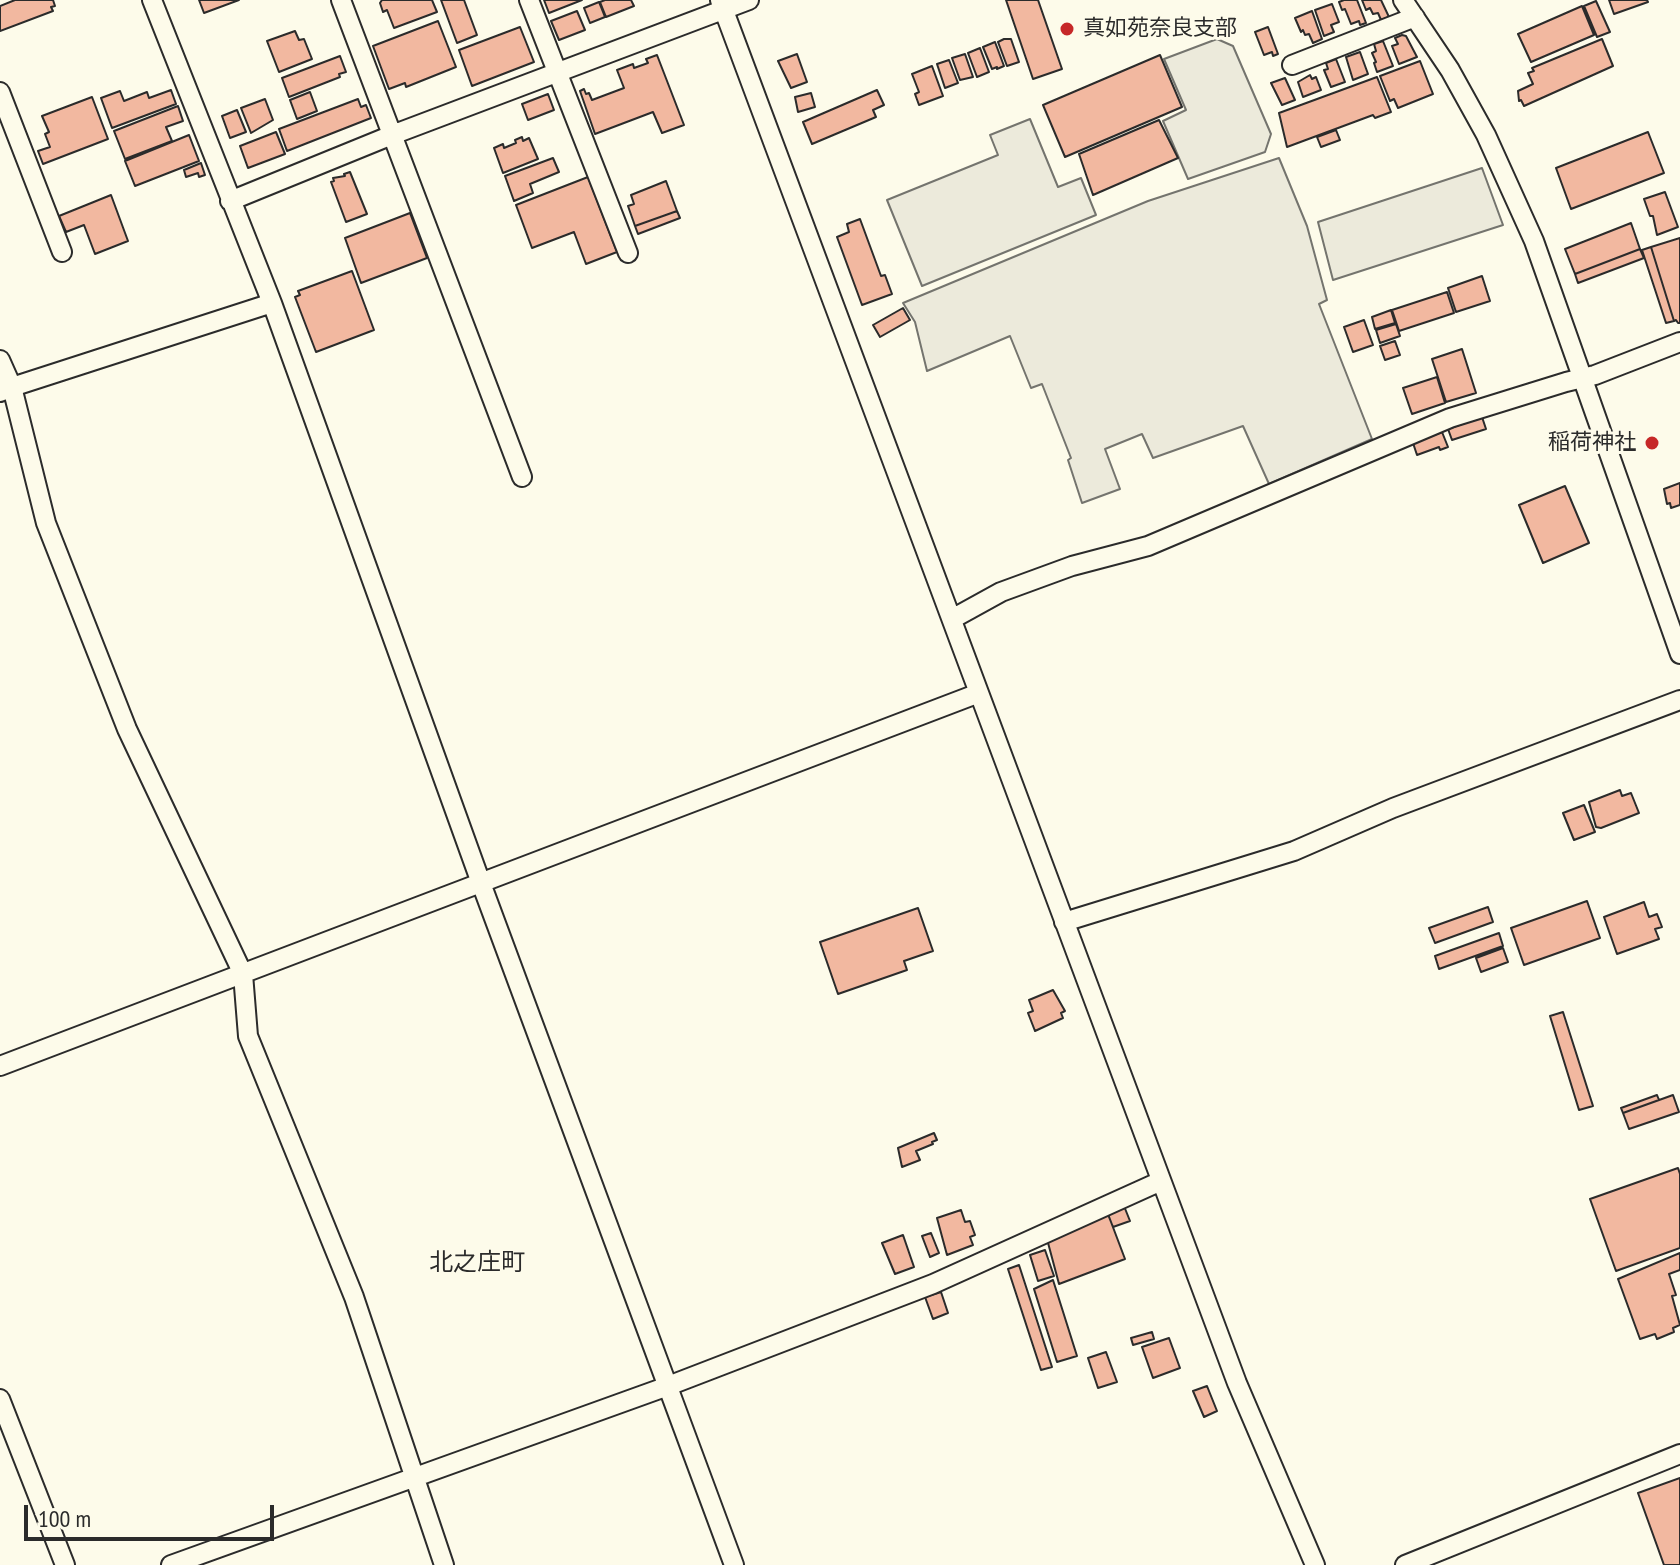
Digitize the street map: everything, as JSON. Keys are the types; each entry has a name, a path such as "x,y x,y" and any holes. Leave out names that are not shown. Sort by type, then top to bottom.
{"street":[{"path":"152,0 272,303 481,883 734,1565"},
{"path":"341,0 522,477"},
{"path":"529,0 628,253"},
{"path":"230,201 722,5 749,0"},
{"path":"1403,0 1450,70 1486,135 1534,241 1680,654"},
{"path":"722,5 1237,1383 1315,1565"},
{"path":"1292,65 1415,17"},
{"path":"0,92 62,252"},
{"path":"6,389 272,303"},
{"path":"952,619 1001,592 1072,566 1148,546 1450,418 1566,382 1583,380 1680,342"},
{"path":"0,360 46,523 127,729 243,974 248,1036 354,1297 444,1565"},
{"path":"0,1066 979,693"},
{"path":"1064,922 1294,851 1393,808 1680,700"},
{"path":"171,1565 668,1386 933,1284 1161,1181"},
{"path":"0,1399 65,1565"},
{"path":"1405,1565 1680,1454"}],"shaded area":[{"path":"1217,39 1233,46 1271,134 1265,152 1188,179 1163,121 1186,110 1164,59"},
{"path":"1030,119 1058,187 1081,178 1096,215 922,286 887,200 998,155 990,135"},
{"path":"1279,158 1307,226 1327,300 1319,304 1372,439 1269,484 1243,426 1153,458 1142,434 1105,449 1120,489 1082,503 1068,460 1071,458 1042,384 1031,388 1010,336 927,371 915,322 903,303 1148,201"},
{"path":"1482,168 1503,225 1333,280 1318,222"}],"building":[{"path":"15,0 53,0 55,6 51,7 53,11 0,31 0,6"},
{"path":"199,0 239,0 204,13"},
{"path":"382,0 432,0 437,12 394,28 387,10 383,12"},
{"path":"441,0 464,0 477,35 457,43"},
{"path":"544,0 582,0 549,13"},
{"path":"631,0 634,6 606,17 600,2"},
{"path":"1006,0 1038,0 1062,69 1033,79"},
{"path":"1357,0 1366,23 1360,25 1359,21 1351,24 1339,2"},
{"path":"1362,0 1381,0 1389,17 1381,20 1378,13 1373,14 1370,8 1366,10"},
{"path":"1609,0 1647,0 1648,2 1614,14"},
{"path":"1596,1 1610,32 1597,37 1584,6"},
{"path":"599,2 605,17 590,23 584,8"},
{"path":"1332,4 1339,22 1331,25 1334,32 1324,36 1315,10"},
{"path":"1582,6 1594,35 1531,62 1518,34"},
{"path":"577,11 585,30 559,40 551,21"},
{"path":"1312,11 1322,39 1313,43 1309,34 1305,35 1303,30 1301,32 1295,18"},
{"path":"438,21 456,67 406,87 405,83 389,89 373,46"},
{"path":"520,27 534,62 472,86 459,50"},
{"path":"1268,27 1278,54 1273,56 1272,52 1264,55 1255,32"},
{"path":"295,31 299,40 304,39 312,59 279,72 267,41"},
{"path":"1406,36 1417,57 1399,64 1392,46 1398,44 1395,38"},
{"path":"1011,39 1019,62 1007,66 998,42"},
{"path":"1602,39 1613,66 1524,106 1519,101 1518,91 1533,84 1528,73 1534,71 1532,68"},
{"path":"1383,41 1393,66 1377,72 1372,53 1376,51 1374,44"},
{"path":"995,42 1004,66 992,69 983,47"},
{"path":"980,48 989,72 977,77 968,53"},
{"path":"1360,52 1368,74 1353,80 1346,57"},
{"path":"797,54 807,82 791,88 778,61"},
{"path":"965,54 973,77 960,80 952,58"},
{"path":"657,55 684,125 662,133 653,112 595,134 580,91 584,89 592,100 624,88 617,70 648,63 646,59"},
{"path":"1160,55 1182,107 1065,157 1043,105"},
{"path":"340,56 346,72 339,74 340,77 289,97 282,78"},
{"path":"1336,59 1345,82 1331,87 1324,70 1328,69 1326,63"},
{"path":"949,60 958,83 945,88 937,64"},
{"path":"1420,61 1433,94 1398,108 1394,99 1390,101 1380,76"},
{"path":"932,66 943,96 919,105 915,94 919,92 912,74"},
{"path":"1310,75 1312,79 1316,77 1321,90 1303,97 1298,82"},
{"path":"1377,77 1391,112 1375,118 1373,115 1287,147 1279,113"},
{"path":"1285,78 1295,100 1282,105 1271,83"},
{"path":"171,90 176,104 112,128 101,98 120,91 124,101 147,92 149,98"},
{"path":"877,90 884,105 873,110 876,117 812,144 803,122"},
{"path":"310,92 317,111 297,119 290,100"},
{"path":"811,93 815,107 798,112 795,97"},
{"path":"548,94 554,110 528,120 522,104"},
{"path":"92,97 108,139 43,164 38,151 50,147 45,134 49,132 42,116"},
{"path":"265,99 273,120 251,133 241,108"},
{"path":"358,99 361,107 366,105 371,118 287,151 279,129"},
{"path":"178,106 183,121 166,127 172,141 125,159 114,131"},
{"path":"237,110 246,132 230,138 222,116"},
{"path":"1159,120 1178,158 1093,195 1079,154"},
{"path":"1336,130 1340,140 1321,147 1317,137"},
{"path":"276,132 285,154 248,168 240,146"},
{"path":"1648,132 1664,173 1571,209 1556,168"},
{"path":"189,135 199,161 135,186 125,161"},
{"path":"522,137 523,141 529,138 538,159 503,173 494,148 503,144 504,148"},
{"path":"553,158 559,172 530,184 533,193 514,201 505,176"},
{"path":"201,163 205,175 199,177 198,173 186,177 184,170"},
{"path":"350,172 367,214 346,222 331,182 333,178"},
{"path":"588,177 617,252 586,264 574,232 532,248 516,205"},
{"path":"666,181 677,211 635,226 628,206 634,204 631,195"},
{"path":"1665,192 1678,227 1657,235 1653,216 1650,216 1644,199"},
{"path":"111,195 128,241 95,254 84,225 66,232 59,216"},
{"path":"677,211 680,218 638,234 635,226"},
{"path":"410,213 427,258 361,283 345,238"},
{"path":"860,219 881,276 885,275 892,294 862,305 837,237 849,232 847,224"},
{"path":"1631,223 1640,249 1575,274 1565,249"},
{"path":"1680,238 1678,323 1674,321 1651,247"},
{"path":"1651,247 1674,321 1666,323 1642,250"},
{"path":"1640,249 1644,258 1578,283 1575,274"},
{"path":"352,271 374,330 316,352 295,297 300,295 298,291"},
{"path":"1482,276 1490,301 1456,312 1448,288"},
{"path":"1447,292 1454,313 1399,331 1392,310"},
{"path":"903,308 910,320 880,337 873,325"},
{"path":"1391,310 1395,323 1375,329 1372,317"},
{"path":"1364,320 1373,345 1353,352 1344,327"},
{"path":"1396,324 1400,336 1380,343 1376,330"},
{"path":"1395,341 1400,355 1385,360 1380,346"},
{"path":"1462,349 1476,393 1446,402 1432,359"},
{"path":"1437,377 1445,403 1412,414 1403,388"},
{"path":"1482,417 1486,429 1452,440 1448,429"},
{"path":"1442,432 1448,447 1417,455 1413,443"},
{"path":"1680,483 1680,505 1671,508 1664,489"},
{"path":"1565,486 1589,543 1543,563 1519,505"},
{"path":"1620,790 1622,796 1631,793 1639,813 1601,828 1596,827 1589,802"},
{"path":"1584,805 1595,832 1574,840 1563,813"},
{"path":"1587,901 1600,938 1524,965 1511,928"},
{"path":"1644,902 1649,917 1657,914 1662,927 1655,929 1659,939 1617,954 1604,917"},
{"path":"1488,907 1493,922 1435,943 1429,928"},
{"path":"918,908 933,951 904,961 907,970 838,994 820,942"},
{"path":"1499,933 1503,946 1439,969 1435,956"},
{"path":"1503,948 1508,962 1481,972 1476,958"},
{"path":"1053,990 1065,1011 1061,1013 1063,1018 1035,1031 1028,1013 1033,1011 1029,1000"},
{"path":"1563,1012 1593,1106 1579,1110 1550,1016"},
{"path":"1657,1095 1659,1100 1623,1113 1621,1108"},
{"path":"1673,1095 1679,1112 1629,1129 1623,1113"},
{"path":"934,1133 937,1140 933,1144 916,1151 920,1160 902,1167 898,1148"},
{"path":"1678,1168 1680,1248 1616,1271 1590,1199"},
{"path":"1124,1206 1130,1221 1113,1227 1107,1212"},
{"path":"961,1210 965,1222 970,1221 975,1235 970,1237 973,1245 947,1255 937,1218"},
{"path":"1108,1214 1125,1259 1059,1284 1047,1239"},
{"path":"931,1233 939,1253 930,1257 922,1236"},
{"path":"903,1235 914,1267 895,1274 882,1243"},
{"path":"1045,1250 1054,1276 1038,1281 1030,1255"},
{"path":"1680,1253 1680,1270 1669,1274 1676,1295 1672,1296 1680,1325 1673,1328 1674,1332 1657,1339 1655,1334 1640,1339 1618,1279"},
{"path":"1019,1265 1052,1367 1041,1370 1008,1269"},
{"path":"1053,1280 1077,1356 1057,1362 1034,1289"},
{"path":"941,1292 948,1313 933,1319 925,1297"},
{"path":"1152,1332 1154,1339 1133,1345 1131,1338"},
{"path":"1169,1338 1180,1368 1153,1378 1142,1347"},
{"path":"1106,1352 1117,1382 1098,1388 1088,1358"},
{"path":"1207,1386 1217,1411 1204,1417 1193,1391"},
{"path":"1680,1478 1680,1565 1664,1565 1638,1493"}],"place":[{"name":"真如苑奈良支部","path":"1067,29"},
{"name":"稲荷神社","path":"1652,443"}],"district":[{"name":"北之庄町","path":"477,1263"}]}
